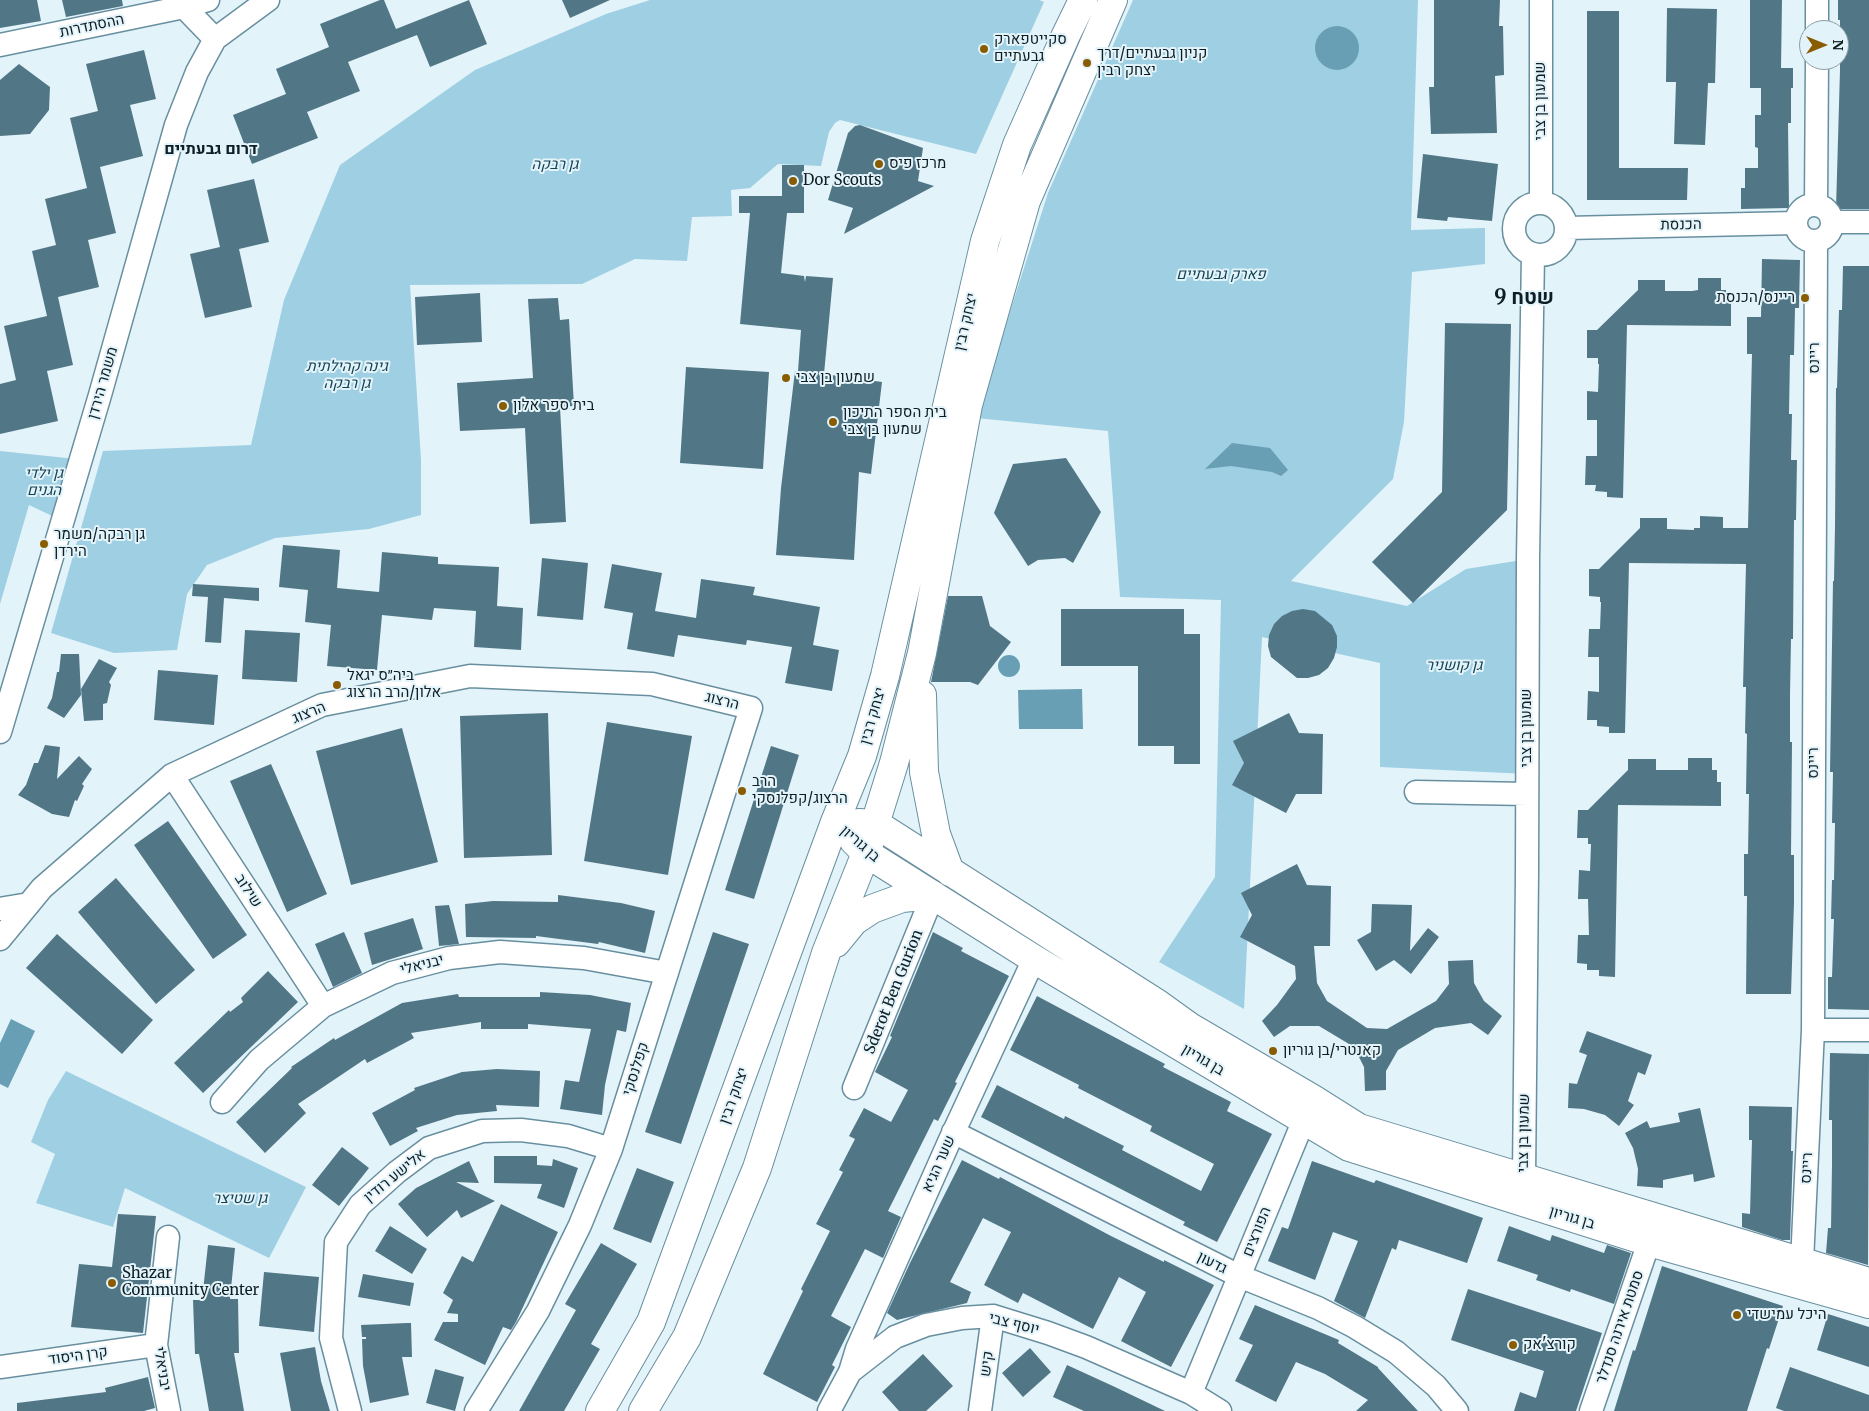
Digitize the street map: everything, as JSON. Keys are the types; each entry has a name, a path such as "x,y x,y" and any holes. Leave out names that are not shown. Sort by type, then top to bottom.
{"main road":[{"name":"יצחק רבין","path":"600,1411 651,1322 835,822 862,756 885,676 985,241 1017,144 1083,0"},
{"name":"יצחק רבין","path":"643,1411 687,1337 757,1168 826,953 876,824 922,653 968,405 1024,210 1113,0"},
{"path":"922,653 921,729 924,772 936,834 950,872"},
{"name":"בן גוריון","path":"835,822 876,824 1158,1004 1308,1110 1349,1147 1520,1190 1800,1273 1869,1304"},
{"name":"בן גוריון","path":"835,822 866,853 1034,959 1308,1110"},
{"path":"826,953 854,921 872,910 902,898 933,896"},
{"name":"בן גוריון","path":"1520,1190 1649,1242 1800,1273 1869,1282"}],"street":[{"name":"ההסתדרות","path":"0,45 184,7 209,0 224,32"},
{"path":"184,7 224,32 268,0"},
{"name":"שמעון בן צבי","path":"1541,0 1542,202"},
{"path":"1817,0 1817,20"},
{"name":"משמר הירדן","path":"0,732 100,396 176,125 197,72 224,32"},
{"path":"1816,205 1817,70"},
{"path":"1542,202 1550,204 1557,209 1563,216 1566,228 1563,241 1557,248 1550,253 1542,255 1533,254 1525,250 1519,244 1514,229 1515,220 1526,207 1533,203 1542,202"},
{"path":"1816,205 1827,210 1832,222 1832,229 1828,235 1823,240 1816,242 1808,241 1802,237 1796,223 1802,210 1816,205"},
{"path":"1832,222 1869,222"},
{"name":"הכנסת","path":"1566,228 1796,223"},
{"name":"ריינס","path":"1800,1273 1814,1030 1816,242"},
{"name":"שמעון בן צבי","path":"1520,1190 1533,254"},
{"name":"הרצוג","path":"0,939 42,888 172,775 322,705 470,676 652,684 751,708"},
{"name":"קפלנסקי","path":"476,1411 538,1311 580,1225 611,1149 751,708"},
{"name":"שילוב","path":"172,775 323,1006"},
{"path":"1416,792 1527,794"},
{"name":"Sderot Ben Gurion","path":"854,1088 933,896"},
{"path":"0,909 29,904"},
{"name":"יבניאלי","path":"222,1102 260,1060 323,1006 392,973 449,958 500,952 584,958 667,973"},
{"name":"שער הגיא","path":"850,1372 857,1349 953,1132 1034,959"},
{"path":"1814,1030 1869,1030"},
{"name":"הפורצים","path":"1191,1393 1308,1110"},
{"name":"אלישע רודין","path":"350,1411 331,1338 336,1242 360,1204 396,1172 430,1148 482,1130 521,1130 568,1136 611,1149"},
{"name":"גדעון","path":"953,1132 1239,1276 1318,1308 1355,1327 1388,1347 1436,1386 1457,1411"},
{"name":"יבניאלי","path":"168,1237 156,1345 169,1411"},
{"name":"סמטת אירנה סנדלר","path":"1591,1411 1649,1242"},
{"name":"יוסף צבי","path":"829,1411 850,1372 896,1337 935,1323 962,1318 993,1316 1086,1347 1191,1393 1220,1411"},
{"name":"קיש","path":"980,1411 993,1316"},
{"name":"קרן היסוד","path":"0,1367 156,1345"}],"green space":[{"name":"גן רבקה","path":"650,0 1039,0 1044,2 976,154 840,120 835,123 829,132 821,166 778,164 750,188 731,190 732,216 692,217 687,261 635,259 582,284 410,285 421,460 421,515 369,529 275,538 207,565 187,594 177,650 114,653 51,633 103,451 251,445 284,300 340,165 475,70 606,14"},
{"name":"פארק גבעתיים","path":"1133,0 1418,0 1411,230 1485,228 1485,264 1412,272 1404,422 1393,479 1291,581 1407,606 1466,569 1528,559 1527,774 1380,767 1380,663 1262,637 1244,1009 1159,962 1215,877 1221,600 1120,597 1108,431 976,418 1048,193"},
{"name":"גן ילדי הגנים","path":"0,451 76,459 63,521 29,505 0,604"},
{"name":"גן שטיצר","path":"66,1071 306,1187 269,1258 125,1188 113,1227 36,1203 55,1154 31,1142 48,1100"}],"shaded area":[{"path":"1333,26 1341,26 1353,32 1359,48 1353,64 1341,70 1333,70 1321,64 1315,52 1315,44 1321,32"},
{"path":"1232,443 1270,448 1288,470 1281,476 1272,472 1231,466 1205,469"},
{"path":"1009,655 1019,662 1020,666 1013,676 1009,677 999,670 998,666 1005,656"},
{"path":"1082,689 1083,729 1019,729 1018,690"},
{"path":"11,1019 35,1031 8,1088 0,1084 0,1043"}],"building":[{"path":"0,0 37,0 41,21 0,28"},
{"path":"62,0 122,0 123,6 66,17"},
{"path":"384,0 396,29 469,0 487,44 430,67 417,35 348,62 360,91 307,112 318,138 252,164 233,115 286,94 276,69 329,47 320,24"},
{"path":"562,0 610,0 570,18"},
{"path":"1434,0 1500,0 1499,26 1503,26 1504,75 1495,76 1497,133 1431,134 1429,87 1434,87"},
{"path":"1750,0 1782,0 1781,68 1793,68 1791,123 1788,123 1789,208 1741,209 1741,188 1745,188 1745,168 1758,168 1758,148 1755,147 1755,115 1761,115 1761,88 1750,88"},
{"path":"1838,0 1869,0 1869,209 1836,209 1840,70 1849,70 1849,20 1838,20"},
{"path":"1667,8 1717,9 1715,83 1708,83 1705,145 1674,144 1676,82 1666,82"},
{"path":"1587,11 1619,11 1619,168 1688,168 1687,200 1587,200"},
{"path":"144,50 156,99 130,105 143,156 100,167 116,233 88,240 99,287 58,297 73,365 47,371 58,421 0,434 0,384 16,380 4,326 47,316 32,251 56,245 45,199 87,188 70,118 98,111 86,64"},
{"path":"19,64 50,87 49,110 30,134 0,136 0,80"},
{"name":"מרכז פיס","path":"860,125 923,148 918,181 934,186 844,234 853,208 828,200 848,133 855,126"},
{"path":"1423,154 1498,164 1492,221 1448,217 1447,221 1417,218"},
{"path":"782,165 804,165 804,213 787,213 781,273 804,276 805,282 806,276 833,278 824,374 882,382 871,474 859,472 854,560 776,555 781,488 795,371 798,371 801,330 740,324 750,213 739,213 739,196 782,196"},
{"path":"254,179 269,242 239,249 252,307 205,318 190,254 220,247 207,190"},
{"path":"1762,259 1800,260 1799,308 1795,308 1794,355 1790,355 1789,414 1792,414 1791,460 1797,460 1790,694 1790,742 1792,742 1791,855 1794,855 1791,994 1746,994 1747,896 1744,896 1744,854 1748,854 1749,794 1746,794 1746,687 1743,687 1746,564 1629,563 1625,733 1609,733 1609,727 1597,726 1597,720 1587,720 1588,691 1599,692 1599,657 1588,657 1589,629 1600,629 1601,602 1600,597 1589,596 1589,569 1599,569 1640,528 1640,518 1667,518 1667,529 1694,530 1694,528 1700,528 1700,516 1723,517 1723,528 1748,528 1752,354 1747,354 1747,317 1761,317"},
{"path":"1843,266 1869,266 1869,1010 1828,1009 1828,977 1832,977 1834,919 1831,919 1835,823 1832,823 1833,772 1830,772 1836,388 1839,310 1842,310"},
{"path":"1698,278 1721,278 1721,290 1726,290 1726,302 1731,303 1731,326 1627,325 1623,498 1607,497 1607,492 1595,491 1596,485 1585,485 1586,456 1597,456 1597,420 1587,420 1587,391 1598,392 1599,364 1598,358 1587,358 1587,330 1597,330 1638,290 1638,280 1665,280 1665,291 1692,291 1698,290"},
{"path":"480,293 482,342 417,345 415,297"},
{"path":"558,298 560,320 569,319 574,406 560,407 566,522 530,524 525,428 460,431 457,383 533,378 528,299"},
{"path":"1445,323 1511,324 1507,510 1413,603 1372,562 1442,492"},
{"path":"686,367 769,372 763,469 680,463"},
{"path":"1066,458 1101,512 1073,563 1065,558 1038,560 1028,566 994,513 1013,464"},
{"path":"283,545 340,550 337,588 379,592 382,552 438,557 438,564 499,567 497,606 523,608 521,650 474,647 476,611 434,608 432,620 382,615 377,670 327,666 331,625 305,622 308,590 279,587"},
{"path":"542,558 588,563 583,620 537,616"},
{"path":"612,564 662,573 655,611 696,618 701,579 755,587 753,595 820,607 813,645 839,650 832,691 785,683 792,647 747,640 746,645 678,635 674,657 627,649 633,613 604,608"},
{"path":"193,584 259,588 259,601 224,598 221,643 205,642 208,597 192,596"},
{"path":"948,596 982,596 990,626 1011,642 978,685 970,682 931,682"},
{"path":"1061,609 1184,609 1184,634 1200,634 1200,764 1174,764 1174,746 1138,746 1138,666 1061,666"},
{"path":"1303,609 1315,611 1332,625 1337,636 1337,647 1334,658 1328,668 1319,675 1297,678 1271,657 1268,646 1269,635 1274,624 1282,616 1292,611"},
{"path":"245,630 300,633 297,682 242,679"},
{"path":"61,654 79,654 81,695 64,718 47,708 52,698 57,672 59,672"},
{"path":"99,659 117,668 109,682 111,685 107,703 103,704 103,720 84,721 81,689"},
{"path":"158,670 218,675 214,725 154,720"},
{"path":"548,713 552,855 464,858 460,716"},
{"path":"1289,713 1299,733 1323,734 1322,794 1296,794 1286,813 1232,785 1244,763 1233,741"},
{"path":"607,722 692,736 668,875 584,861"},
{"path":"402,728 438,862 351,885 316,751"},
{"path":"45,745 60,747 57,779 79,756 92,769 82,784 84,786 77,801 75,800 69,817 52,814 18,795 26,785 34,763 38,763"},
{"path":"771,746 799,755 754,899 725,890"},
{"path":"1688,758 1712,758 1712,770 1717,770 1717,782 1721,782 1721,806 1618,805 1615,977 1599,976 1599,970 1587,970 1587,964 1577,963 1578,935 1589,935 1588,899 1578,899 1579,870 1590,871 1591,844 1588,844 1588,838 1577,838 1578,810 1588,810 1628,770 1628,759 1656,759 1656,770 1688,770"},
{"path":"271,764 327,894 287,912 230,781"},
{"path":"168,821 247,935 213,959 134,845"},
{"path":"1297,864 1307,885 1331,886 1330,946 1314,946 1317,983 1327,1001 1367,1028 1387,1029 1436,1001 1449,984 1448,961 1473,960 1474,983 1484,1001 1502,1016 1488,1035 1471,1023 1435,1028 1398,1050 1386,1071 1386,1090 1365,1091 1364,1067 1354,1047 1319,1026 1290,1026 1274,1037 1262,1021 1277,1005 1296,979 1295,966 1240,937 1252,915 1241,893"},
{"path":"116,878 195,970 156,1004 78,912"},
{"path":"558,895 621,903 655,911 645,953 599,942 598,944 536,936 536,938 466,937 465,904 493,901 558,902"},
{"path":"1372,904 1412,905 1410,951 1428,928 1439,937 1411,974 1394,960 1376,971 1357,940 1371,932"},
{"path":"449,905 459,944 439,946 435,906"},
{"path":"413,918 423,949 372,965 364,933"},
{"path":"344,932 362,973 333,987 315,944"},
{"path":"713,932 749,944 681,1144 645,1132"},
{"path":"933,932 963,948 961,951 1009,976 955,1082 957,1083 938,1121 934,1119 888,1211 901,1217 883,1258 865,1249 831,1316 851,1327 832,1365 835,1367 817,1402 763,1374 803,1291 801,1289 830,1231 816,1224 843,1172 839,1170 855,1139 849,1136 864,1108 891,1122 908,1090 875,1072 892,1037 890,1036"},
{"path":"57,934 153,1020 122,1054 26,968"},
{"path":"268,971 298,1002 203,1093 174,1063 229,1010 230,1012 243,1002 241,998"},
{"path":"540,992 590,995 631,1003 626,1032 617,1030 605,1085 602,1115 560,1109 565,1080 579,1082 591,1029 528,1024 528,1029 481,1029 481,1022 411,1033 414,1038 367,1063 365,1059 298,1104 306,1113 265,1153 236,1122 291,1067 334,1038 335,1040 402,1003 458,994 459,997 540,997"},
{"path":"1037,996 1165,1064 1163,1067 1231,1102 1227,1111 1272,1134 1217,1242 1183,1225 1185,1222 981,1117 997,1085 1064,1119 1065,1116 1124,1146 1122,1150 1201,1191 1214,1164 1150,1131 1152,1126 1078,1088 1079,1085 1010,1050"},
{"path":"1587,1031 1652,1055 1645,1075 1638,1072 1628,1101 1634,1105 1619,1126 1605,1115 1584,1109 1568,1108 1569,1083 1577,1084 1587,1055 1579,1052"},
{"path":"1830,1053 1869,1054 1868,1265 1826,1253 1828,1228 1831,1228 1832,1120 1829,1120"},
{"path":"497,1069 540,1071 539,1107 496,1105 497,1111 457,1115 416,1128 418,1131 390,1146 372,1113 415,1090 414,1088 462,1072"},
{"path":"1749,1106 1792,1107 1791,1151 1793,1151 1790,1240 1782,1240 1742,1227 1742,1213 1750,1214 1752,1140 1749,1140"},
{"path":"1700,1108 1715,1177 1694,1182 1693,1174 1663,1180 1663,1188 1637,1186 1638,1169 1633,1148 1625,1133 1647,1121 1650,1128 1680,1122 1678,1113"},
{"path":"342,1147 369,1168 339,1206 312,1185"},
{"path":"494,1156 537,1156 537,1165 552,1166 553,1159 578,1168 564,1208 537,1198 542,1184 494,1183"},
{"path":"962,1160 999,1179 1000,1177 1111,1236 1214,1285 1171,1367 1121,1341 1146,1292 1119,1277 1093,1329 1023,1293 1018,1303 984,1285 1011,1232 983,1218 950,1282 971,1292 967,1303 897,1320 887,1313"},
{"path":"469,1161 479,1183 456,1182 495,1201 461,1218 457,1210 427,1237 398,1204 416,1188"},
{"path":"1312,1161 1374,1183 1376,1180 1483,1218 1467,1263 1399,1240 1396,1250 1392,1248 1365,1318 1334,1301 1358,1241 1333,1232 1315,1280 1268,1261 1282,1227 1288,1229"},
{"path":"637,1168 674,1182 651,1243 613,1229"},
{"path":"501,1204 558,1232 516,1322 511,1330 503,1327 485,1365 434,1340 443,1322 458,1322 458,1314 447,1313 453,1300 443,1293 462,1256 473,1262"},
{"name":"Shazar Community Center","path":"118,1214 156,1216 143,1333 71,1327 79,1264 112,1267"},
{"path":"390,1226 427,1249 412,1274 375,1251"},
{"path":"1509,1226 1550,1241 1552,1235 1604,1253 1607,1245 1631,1253 1614,1304 1571,1289 1570,1292 1536,1280 1538,1275 1497,1261"},
{"path":"601,1243 637,1264 591,1344 600,1349 564,1411 519,1411 576,1310 565,1304"},
{"path":"208,1245 235,1248 230,1299 238,1299 239,1353 234,1353 244,1411 209,1411 199,1354 195,1354 193,1300 202,1300"},
{"path":"1662,1266 1783,1306 1769,1349 1767,1348 1747,1411 1614,1411"},
{"path":"264,1272 319,1277 314,1332 259,1326"},
{"path":"363,1274 414,1283 410,1306 358,1297"},
{"path":"1468,1289 1602,1333 1576,1411 1514,1411 1520,1392 1536,1398 1544,1371 1451,1340"},
{"path":"1255,1305 1339,1340 1338,1343 1378,1367 1418,1411 1356,1411 1368,1400 1325,1374 1296,1362 1276,1402 1235,1381 1253,1345 1239,1339"},
{"path":"1828,1314 1869,1327 1869,1367 1817,1350"},
{"path":"411,1323 412,1357 402,1357 409,1395 370,1403 363,1366 362,1339 366,1339 366,1337 362,1337 361,1325"},
{"path":"315,1347 321,1381 330,1411 291,1411 280,1353"},
{"path":"1030,1348 1051,1372 1023,1397 1002,1373"},
{"path":"923,1354 953,1386 926,1411 899,1411 882,1392"},
{"path":"1067,1365 1165,1411 1084,1411 1053,1397"},
{"path":"1790,1367 1869,1395 1869,1411 1784,1411 1776,1408"},
{"path":"435,1369 464,1377 455,1411 426,1403"},
{"path":"148,1377 155,1408 144,1411 17,1411 17,1403 106,1392 105,1388"}],"place":[{"name":"סקייטפארק גבעתיים","path":"984,49"},
{"name":"קניון גבעתיים/דרך יצחק רבין","path":"1087,63"},
{"name":"מרכז פיס","path":"879,164"},
{"name":"Dor Scouts","path":"793,181"},
{"name":"ריינס/הכנסת","path":"1805,298"},
{"name":"שמעון בן צבי","path":"786,378"},
{"name":"בית ספר אלון","path":"503,406"},
{"name":"בית הספר התיכון שמעון בן צבי","path":"833,422"},
{"name":"גן רבקה/משמר הירדן","path":"44,544"},
{"name":"ביה״ס יגאל אלון/הרב הרצוג","path":"337,685"},
{"name":"הרב הרצוג/קפלנסקי","path":"742,791"},
{"name":"קאנטרי/בן גוריון","path":"1273,1051"},
{"name":"Shazar Community Center","path":"112,1283"},
{"name":"היכל עמישדי","path":"1737,1315"},
{"name":"קורצ'אק","path":"1513,1345"}],"district":[{"name":"דרום גבעתיים","path":"211,149"},
{"name":"שטח 9","path":"1524,298"}],"park label":[{"name":"גינה קהילתית גן רבקה","path":"347,376"},
{"name":"גן קושניר","path":"1454,666"}]}
